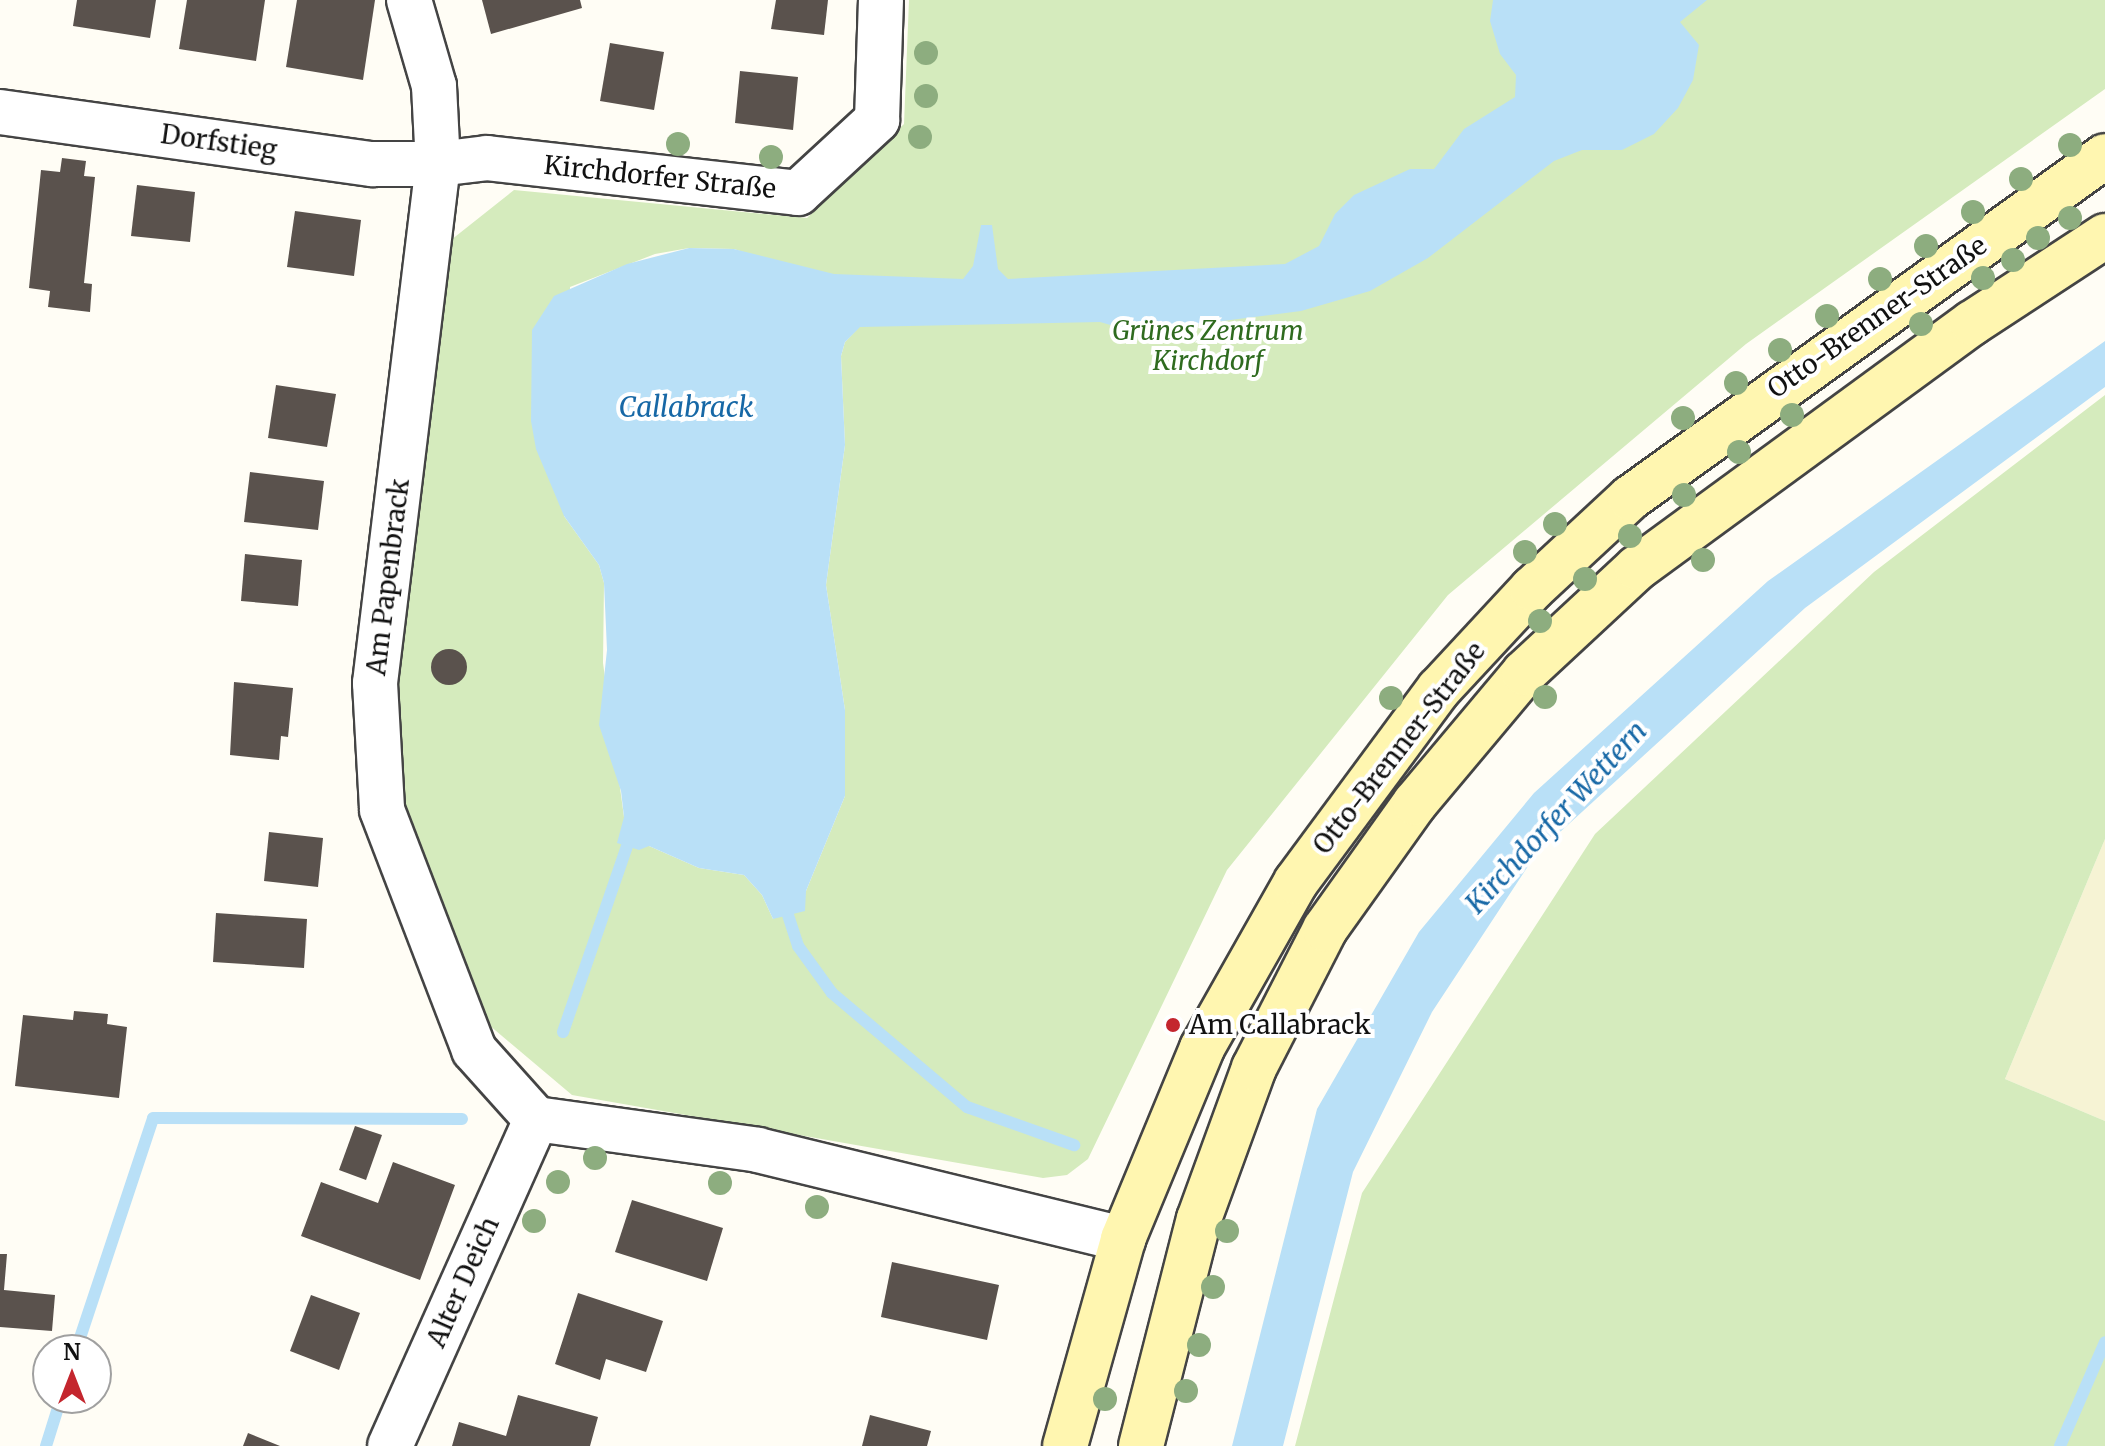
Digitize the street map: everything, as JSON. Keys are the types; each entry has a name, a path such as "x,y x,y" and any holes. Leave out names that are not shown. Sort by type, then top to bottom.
{"main road":[{"name":"Otto-Brenner-Straße","path":"1065,1446 1123,1239 1187,1079 1267,927 1391,751 1481,642 1610,516 1699,443 2105,156"},
{"name":"Otto-Brenner-Straße","path":"1141,1446 1188,1257 1216,1162 1254,1068 1318,940 1415,803 1524,673 1637,568 1972,323 2105,236"},
{"path":"1123,1239 1188,1257"}],"street":[{"name":"Am Papenbrack","path":"409,0 434,86 438,164 375,683 382,810 474,1050 536,1119"},
{"name":"Kirchdorfer Straße","path":"438,164 487,158 798,193 877,120 881,0"},
{"name":"Dorfstieg","path":"0,112 372,164 438,164"},
{"path":"536,1119 758,1150 1123,1239"},
{"name":"Alter Deich","path":"390,1446 536,1119"}],"shaded area":[{"path":"2105,839 2105,1121 2005,1079"}],"green space":[{"name":"Grünes Zentrum Kirchdorf","path":"909,0 2105,0 2105,89 1746,344 1448,595 1227,870 1088,1159 1067,1175 1043,1178 572,1095 489,1025 402,812 393,689 451,240 514,190 807,218 904,124","holes":["689,248 734,249 779,264 860,326 845,342 841,356 845,445 826,585 845,710 845,796 806,891 773,919 762,895 744,875 699,868 649,846 624,817 603,663 604,583 599,565 564,516 570,287 655,254"]},
{"path":"2105,395 2105,839 2005,1079 2105,1121 2105,1446 1295,1446 1362,1193 1595,834 1874,572"}],"water":[{"name":"Callabrack","path":"1493,0 1707,0 1680,22 1699,45 1693,80 1678,108 1654,134 1622,150 1582,150 1554,161 1428,258 1370,291 1301,311 1135,332 1100,322 860,327 845,342 841,356 845,445 826,585 845,710 845,796 806,891 805,911 773,919 762,895 744,875 699,868 649,846 639,850 617,843 624,817 621,791 599,725 607,650 604,583 599,565 564,516 536,449 531,421 532,330 554,296 627,264 689,248 734,249 834,274 963,279 973,266 981,225 992,225 998,269 1008,279 1285,264 1319,246 1335,214 1354,195 1410,169 1434,169 1464,129 1515,97 1516,75 1500,54 1490,21"},
{"name":"Kirchdorfer Wettern","path":"2105,341 2105,387 1805,608 1536,854 1432,1012 1353,1172 1283,1446 1232,1446 1317,1109 1419,932 1534,793 1768,581"}],"building":[{"path":"77,0 156,0 150,38 73,26"},
{"path":"187,0 265,0 256,61 179,49"},
{"path":"297,0 375,0 363,80 286,67"},
{"path":"482,0 580,0 582,8 491,34"},
{"path":"776,0 828,0 824,35 771,29"},
{"path":"610,43 664,52 654,110 600,101"},
{"path":"740,71 798,77 793,130 735,123"},
{"path":"62,158 86,161 84,176 95,177 84,283 92,284 90,312 48,307 50,291 29,288 41,170 60,172"},
{"path":"137,185 195,192 190,242 131,236"},
{"path":"295,211 361,220 354,276 287,267"},
{"path":"276,385 336,394 327,447 268,438"},
{"path":"250,472 324,481 318,530 244,522"},
{"path":"245,554 302,560 298,606 241,601"},
{"path":"449,649 462,654 467,667 462,680 449,685 436,680 431,667 436,654"},
{"path":"234,682 293,688 288,737 281,736 279,760 230,755"},
{"path":"269,832 323,838 318,887 264,881"},
{"path":"216,913 307,919 304,968 213,962"},
{"path":"74,1011 108,1014 107,1024 127,1027 119,1098 15,1086 23,1015 73,1020"},
{"path":"355,1126 382,1135 366,1180 339,1170"},
{"path":"393,1162 455,1185 420,1280 301,1236 321,1182 378,1203"},
{"path":"632,1200 723,1228 707,1281 615,1252"},
{"path":"0,1254 7,1254 4,1290 55,1295 52,1331 0,1327"},
{"path":"892,1262 999,1285 987,1340 881,1317"},
{"path":"578,1293 663,1321 646,1372 606,1359 600,1380 555,1364"},
{"path":"311,1295 360,1313 339,1370 290,1351"},
{"path":"518,1395 598,1417 590,1446 452,1446 459,1422 506,1436"},
{"path":"870,1415 931,1431 927,1446 862,1446"},
{"path":"248,1433 280,1446 243,1446"}],"waterway":[{"path":"563,1032 627,846"},
{"path":"788,915 798,946 832,993 967,1107 1074,1145"},
{"path":"81,1334 153,1118 462,1119"},
{"path":"2060,1446 2105,1342"},
{"path":"46,1446 56,1414"}],"place":[{"name":"Am Callabrack","path":"1173,1025"}]}
